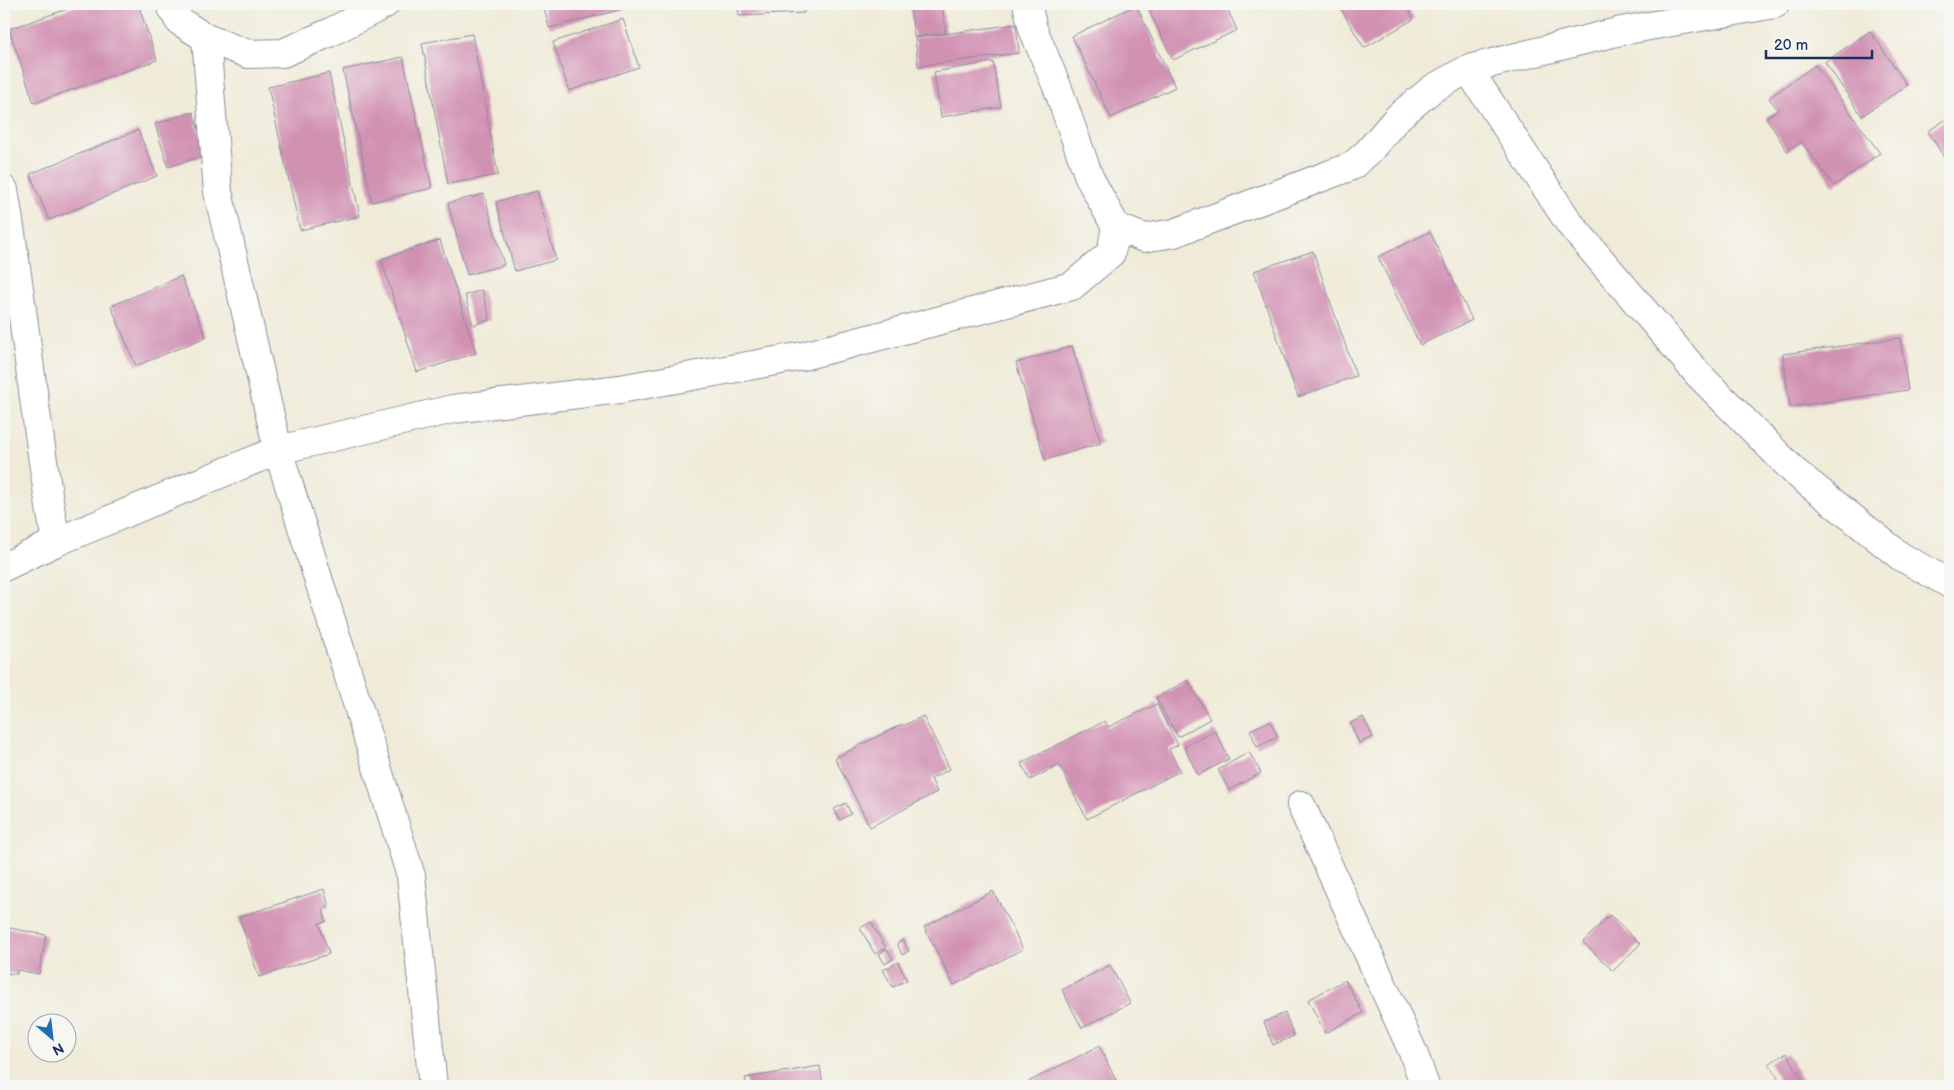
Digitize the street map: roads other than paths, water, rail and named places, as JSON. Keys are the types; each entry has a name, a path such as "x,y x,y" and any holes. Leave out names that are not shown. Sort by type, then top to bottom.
{"street":[{"path":"170,4 179,21 206,38 248,54 283,53 331,32 385,4"},
{"path":"4,567 56,542 278,450 453,409 620,389 803,356 1072,286 1111,253 1116,227 1089,177 1058,89 1033,29 1027,4"},
{"path":"1116,227 1144,238 1174,233 1352,166 1368,152 1405,112 1432,89 1468,69 1621,31 1774,4"},
{"path":"206,38 218,192 278,450 411,876 434,1086"},
{"path":"1468,69 1570,224 1698,374 1795,472 1900,556 1950,584"},
{"path":"4,190 18,270 41,456 56,542"},
{"path":"1301,805 1409,1044 1425,1086"}]}
